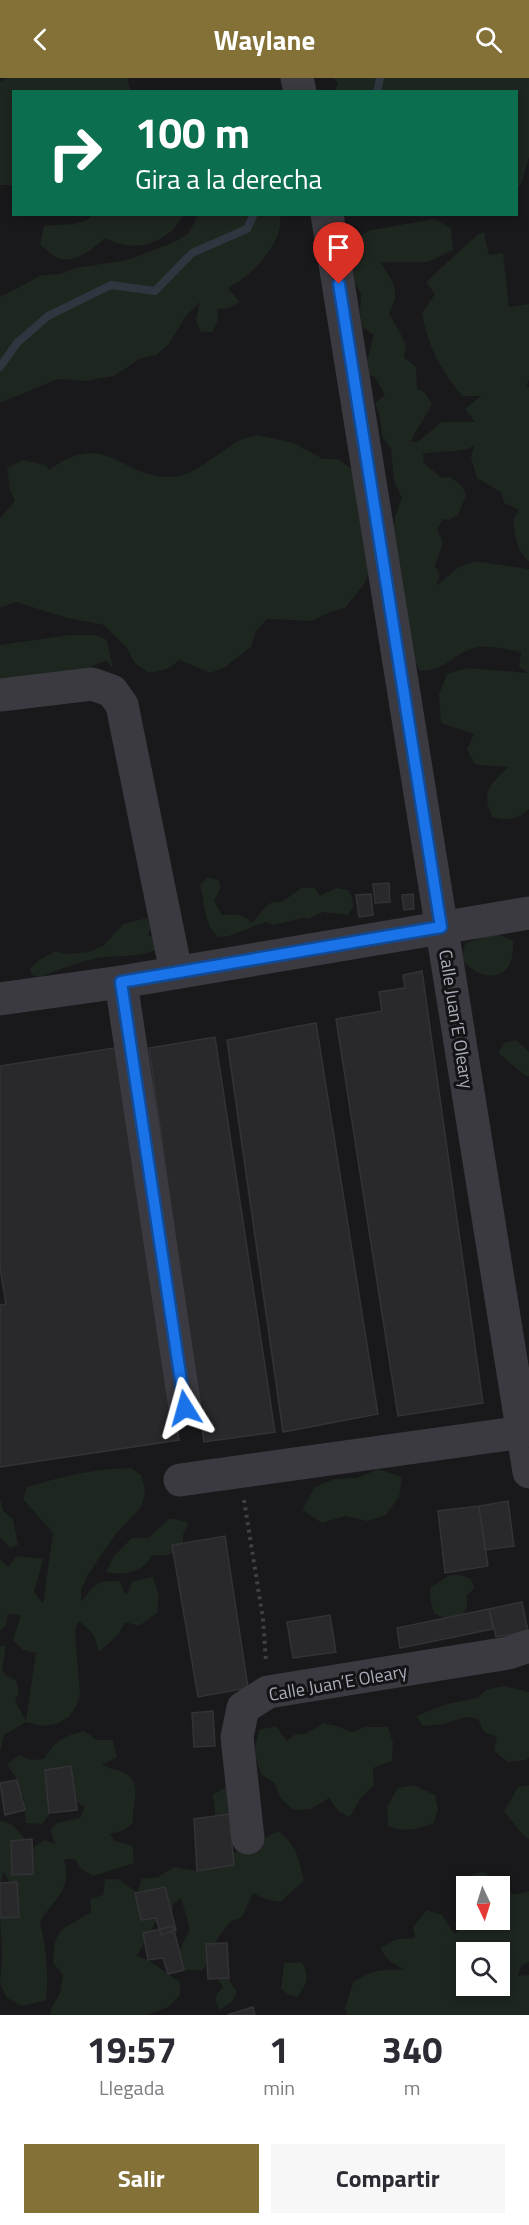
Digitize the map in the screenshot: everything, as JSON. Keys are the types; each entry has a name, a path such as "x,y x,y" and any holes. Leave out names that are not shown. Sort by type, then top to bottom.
{"street":[{"name":"Calle Juan’E Oleary","path":"327,216 529,1472"},
{"path":"0,695 92,684 112,691 122,705 176,972"},
{"path":"0,999 121,982 529,913"},
{"path":"121,982 185,1408"},
{"path":"180,1480 523,1432"},
{"name":"Calle Juan’E Oleary","path":"248,1838 237,1737 243,1708 268,1692 508,1653 529,1646"}],"path":[{"path":"240,1472 263,1619 268,1692"}],"shaded area":[{"path":"8,78 127,78 131,90 12,90 12,185 0,185 0,82"},
{"path":"334,78 529,78 529,157 522,182 518,187 518,90 335,90 338,83"},
{"path":"91,216 183,216 169,233 145,245 121,244 105,238 85,253 67,260 56,257 40,245 44,226 76,223"},
{"path":"197,216 280,216 280,226 272,247 256,267 228,288 240,302 229,308 217,309 218,321 212,332 201,332 196,320 200,302 185,317 169,344 156,355 141,358 114,376 85,381 58,379 0,403 0,297 42,275 60,274 75,268 127,260 172,243 188,234"},
{"path":"434,219 451,228 453,250 428,262 380,262 394,286 395,298 389,313 406,344 404,357 416,367 417,389 424,392 432,404 411,442 417,442 442,422 475,422 465,409 481,396 462,396 436,357 427,336 422,313 435,294 426,282 477,235 484,232 489,255 503,253 509,307 529,304 529,379 526,388 529,387 529,562 519,550 515,534 513,520 519,510 504,503 501,492 477,478 471,458 474,446 462,450 423,454 424,463 442,478 451,477 463,487 466,495 458,515 449,520 443,519 437,529 443,543 435,566 440,574 436,586 459,567 475,561 529,569 529,809 512,819 492,817 487,800 492,784 508,767 474,763 467,749 474,734 441,723 439,694 447,674 467,668 528,673 519,667 521,652 501,648 474,648 441,667 420,671 411,655 393,534 395,517 402,498 394,481 391,449 382,436 380,417 375,403 385,395 375,377 364,373 374,335 362,327 361,294 352,278 348,261 351,239 372,230"},
{"path":"258,435 294,443 323,459 338,459 353,470 371,567 365,583 345,608 312,621 267,619 256,631 251,647 225,667 210,673 180,660 167,669 149,673 135,663 126,647 104,625 67,618 16,602 0,608 0,518 15,501 10,490 7,468 23,460 46,465 49,470 69,458 85,453 112,458 153,475 179,476 196,469 238,441"},
{"path":"69,635 96,635 107,640 113,669 106,660 70,676 0,679 0,645"},
{"path":"207,877 218,880 221,887 214,901 222,915 238,915 252,923 267,905 282,902 301,888 315,888 320,896 336,888 348,890 352,897 353,907 348,915 323,912 308,919 303,918 274,925 266,922 229,936 219,937 210,926 205,913 200,885"},
{"path":"147,918 151,926 148,935 155,937 159,949 136,955 98,958 39,977 32,975 30,969 39,960 56,951 66,954 89,952 103,946 123,924"},
{"path":"493,932 513,941 510,963 503,972 497,975 481,974 461,960 465,944"},
{"path":"516,1040 529,1052 529,1076 498,1053 504,1043"},
{"path":"131,1468 142,1476 145,1492 142,1506 115,1535 89,1573 81,1590 81,1602 92,1588 104,1581 119,1581 126,1595 133,1581 153,1577 159,1596 157,1613 139,1626 125,1622 118,1635 99,1652 94,1635 79,1621 75,1630 80,1695 76,1706 69,1717 56,1724 42,1726 26,1722 4,1735 0,1752 0,1646 6,1646 2,1669 5,1675 16,1680 19,1692 15,1701 26,1721 36,1653 23,1650 13,1640 21,1615 8,1614 6,1625 0,1631 0,1559 8,1567 17,1556 43,1559 34,1592 43,1604 53,1533 23,1499 27,1487 91,1471"},
{"path":"378,1469 402,1477 399,1497 386,1515 367,1521 345,1516 322,1523 302,1510 315,1487 334,1479 358,1478"},
{"path":"0,1498 3,1511 13,1519 18,1545 10,1548 0,1537"},
{"path":"169,1519 189,1523 183,1535 183,1549 168,1555 152,1555 144,1566 132,1572 120,1574 106,1572 114,1556 132,1538 148,1538"},
{"path":"450,1575 461,1575 471,1579 474,1588 467,1596 467,1606 463,1614 444,1618 434,1613 430,1588"},
{"path":"504,1686 529,1692 529,1757 526,1760 508,1762 494,1751 497,1737 484,1732 478,1719 465,1717 444,1724 423,1726 416,1716 447,1704 477,1698 488,1689"},
{"path":"323,1723 352,1732 365,1727 388,1727 393,1743 392,1761 373,1768 374,1785 360,1799 350,1817 338,1811 329,1798 311,1809 294,1810 281,1799 274,1783 261,1774 256,1758 255,1747 259,1730 276,1726 287,1741 294,1735 307,1733"},
{"path":"84,1731 97,1740 113,1740 117,1757 102,1765 125,1773 134,1783 133,1823 123,1831 110,1834 115,1841 133,1846 134,1863 93,1876 80,1868 75,1859 64,1859 66,1879 64,1887 40,1922 46,1961 46,2000 22,2006 7,1998 0,1984 2,1959 0,1910 14,1891 4,1872 0,1886 0,1821 15,1827 32,1849 44,1840 55,1844 50,1830 57,1823 80,1818 85,1807 76,1802 68,1791 42,1824 26,1823 23,1796 9,1800 10,1788 17,1780 7,1764 20,1755 31,1760 44,1759 60,1740"},
{"path":"231,1785 240,1811 216,1825 213,1794"},
{"path":"414,1785 435,1795 438,1809 434,1823 411,1829 388,1826 387,1806 398,1788"},
{"path":"529,1785 529,1839 522,1834 504,1811 518,1787"},
{"path":"279,1831 290,1842 296,1853 304,1881 280,1902 265,1899 253,1893 242,1917 230,1922 220,1935 211,1952 211,1960 202,1970 184,1970 179,1951 190,1929 181,1898 173,1904 171,1919 155,1923 137,1956 148,1960 180,1982 180,1995 169,2007 147,2015 50,2015 60,1993 63,1975 53,1963 55,1942 66,1926 91,1912 90,1899 103,1895 105,1879 118,1879 138,1893 141,1879 158,1877 174,1867 197,1871"},
{"path":"483,1872 488,1876 469,1876"},
{"path":"529,1891 529,1962 521,1966 518,1976 529,1975 529,2015 347,2015 345,2008 353,1982 377,1971 404,1970 387,1959 380,1948 397,1939 415,1938 413,1927 427,1910 442,1915 454,1934 460,1930 510,1930 510,1892 514,1895"},
{"path":"301,1962 307,1975 297,1997 281,1989 284,1963"},
{"path":"226,1966 229,1980 237,1992 232,2002 220,2010 215,2001 223,1987 217,1978"}],"building":[{"path":"389,883 390,902 375,903 373,884"},
{"path":"371,894 373,915 359,917 356,895"},
{"path":"413,894 414,909 404,910 402,895"},
{"path":"422,971 483,1403 398,1416 336,1019 382,1011 379,992 405,988 403,975"},
{"path":"316,1023 378,1414 283,1432 227,1040"},
{"path":"215,1037 275,1432 204,1442 149,1048"},
{"path":"120,1047 179,1440 0,1467 0,1305 6,1304 0,1268 0,1066"},
{"path":"508,1501 514,1546 485,1550 479,1506"},
{"path":"479,1506 488,1566 445,1573 438,1511"},
{"path":"225,1536 248,1688 198,1697 172,1545"},
{"path":"522,1602 528,1631 496,1637 489,1609"},
{"path":"489,1609 493,1629 400,1648 397,1628"},
{"path":"330,1615 336,1652 293,1658 287,1622"},
{"path":"213,1711 215,1746 194,1747 192,1713"},
{"path":"71,1766 77,1810 49,1813 45,1770"},
{"path":"17,1780 25,1810 5,1815 0,1783"},
{"path":"229,1814 234,1865 197,1871 194,1819"},
{"path":"32,1839 33,1874 12,1875 11,1841"},
{"path":"17,1882 19,1917 0,1918 0,1883"},
{"path":"165,1887 176,1930 161,1935 156,1918 141,1920 135,1893"},
{"path":"173,1926 184,1970 168,1974 163,1958 148,1960 143,1933"},
{"path":"227,1943 229,1978 208,1979 206,1944"},
{"path":"253,2007 255,2015 227,2015"}],"waterway":[{"path":"377,90 380,78"},
{"path":"0,367 17,343 48,316 111,285 155,291 192,253 247,229 253,216"}],"route":[{"path":"185,1408 121,982 441,927 339,284"}]}
